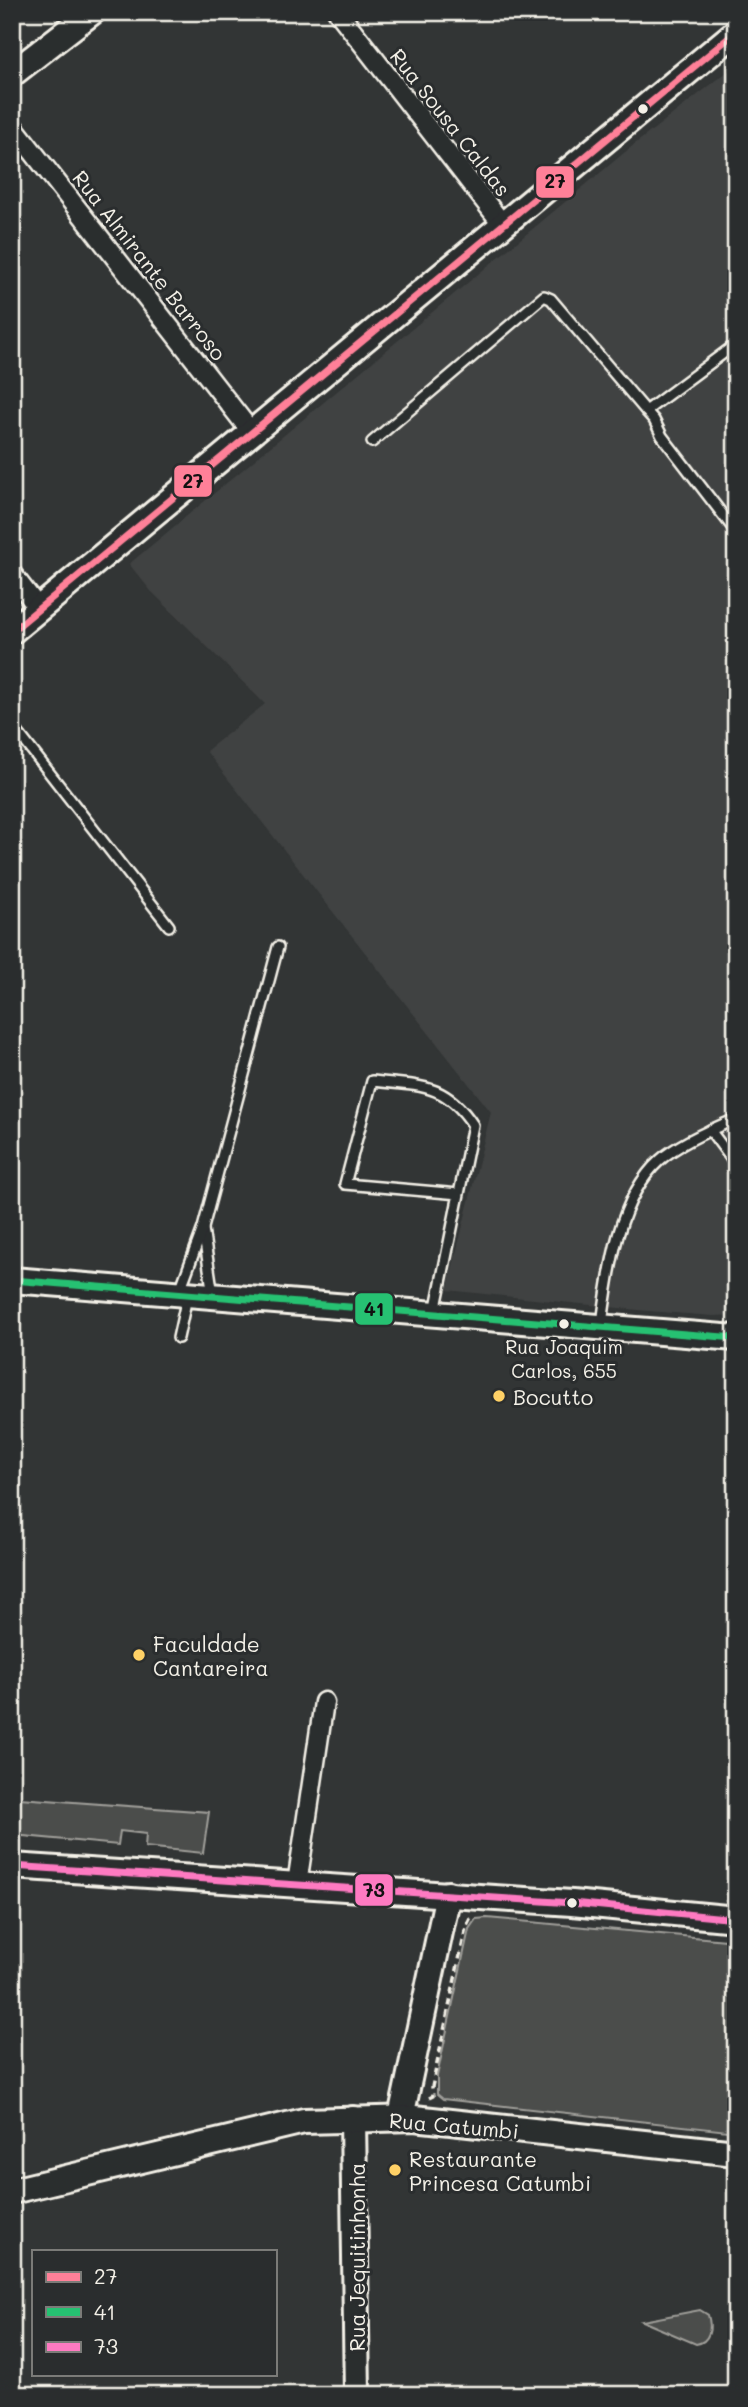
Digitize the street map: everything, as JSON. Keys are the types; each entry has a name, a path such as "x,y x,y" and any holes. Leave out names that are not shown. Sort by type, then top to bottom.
{"main road":[{"path":"12,74 92,12"},
{"path":"12,631 736,32"},
{"path":"12,1280 736,1338"},
{"path":"12,1866 572,1903 736,1919"},
{"path":"401,2118 448,1894"},
{"name":"Rua Catumbi","path":"12,2191 304,2121 401,2118 736,2153"},
{"name":"Rua Jequitinhonha","path":"353,2119 357,2395"}],"street":[{"name":"Rua Sousa Caldas","path":"338,12 503,226"},
{"name":"Rua Almirante Barroso","path":"12,125 252,433"},
{"path":"12,574 39,609"},
{"path":"297,1884 324,1702"}],"lane":[{"path":"372,442 544,296 551,299 654,420 662,436 736,532"},
{"path":"646,411 736,344"},
{"path":"12,725 169,926"},
{"path":"178,1338 183,1295 278,947"},
{"path":"435,1314 474,1127 451,1098 441,1091 372,1080 345,1184 459,1194"},
{"path":"602,1327 609,1270 634,1192 661,1159 710,1130 736,1119"},
{"path":"710,1130 736,1165"},
{"path":"203,1228 213,1297"}],"path":[{"path":"433,2096 432,2087 466,1927 472,1917 481,1914"}],"shaded area":[{"path":"736,65 736,1315 648,1311 447,1290 491,1112 206,751 265,704 151,591 129,564 636,143"},
{"path":"736,1515 736,1603 727,1602"},
{"path":"19,1798 209,1812 203,1853 145,1847 146,1834 120,1831 118,1845 13,1835"},
{"path":"476,1919 736,1943 736,2132 443,2099 437,2094 437,2076 469,1929"},
{"path":"700,2310 708,2315 710,2329 707,2337 696,2344 642,2321"}],"transit line":[{"name":"27","path":"12,631 736,32"},
{"name":"41","path":"12,1280 736,1338"},
{"name":"73","path":"12,1866 572,1903 736,1919"}],"place":[{"name":"Rua Joaquim Carlos, 655","path":"564,1324"},
{"name":"Bocutto","path":"499,1396"},
{"name":"Faculdade Cantareira","path":"139,1655"},
{"name":"Restaurante Princesa Catumbi","path":"395,2170"}]}
